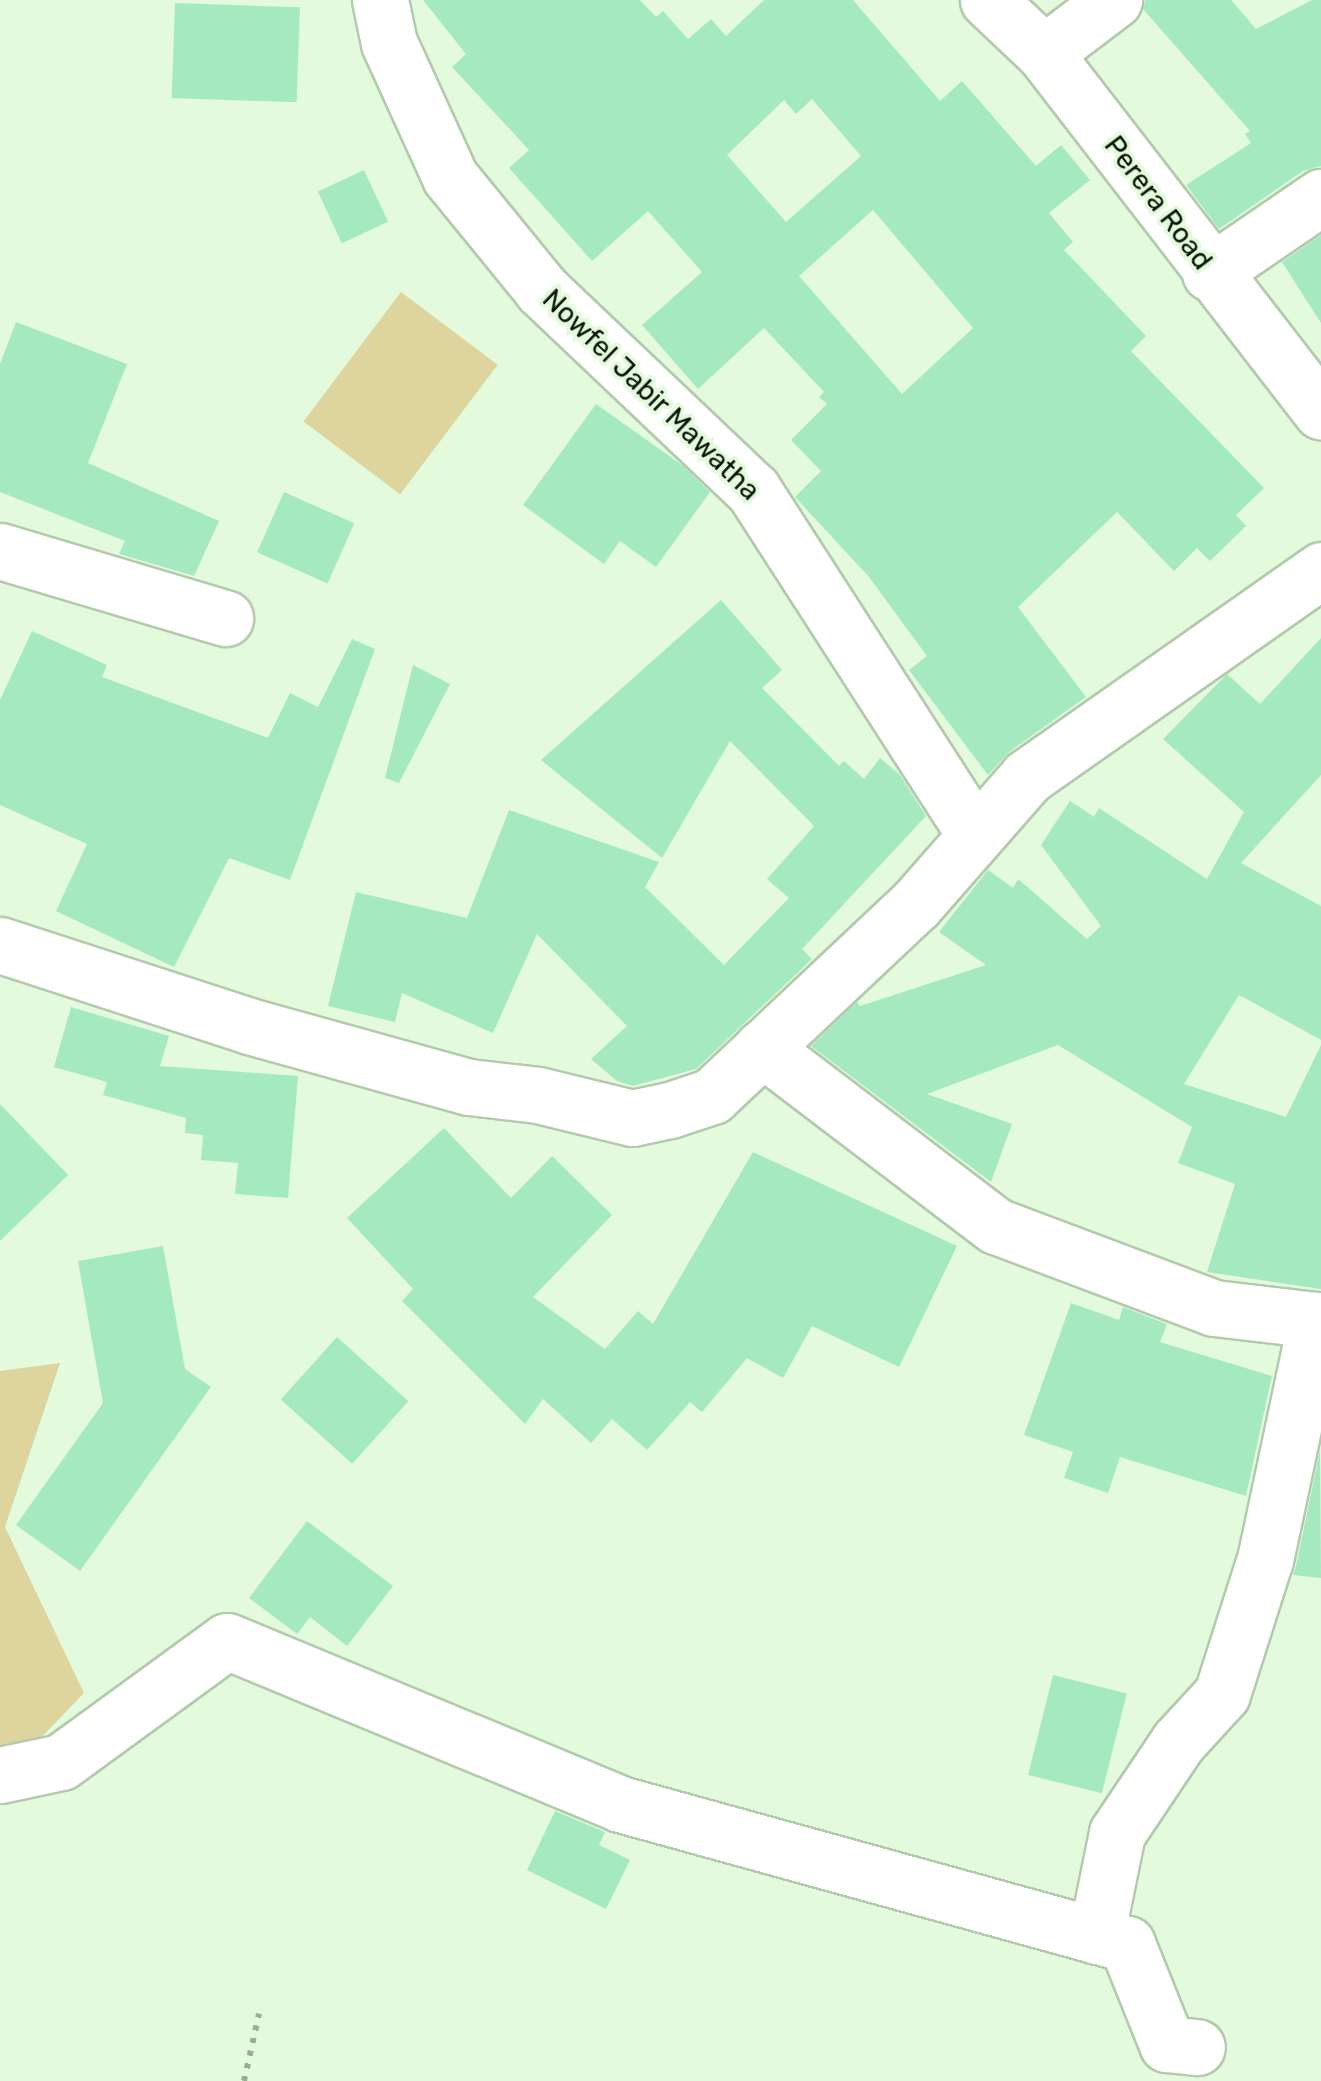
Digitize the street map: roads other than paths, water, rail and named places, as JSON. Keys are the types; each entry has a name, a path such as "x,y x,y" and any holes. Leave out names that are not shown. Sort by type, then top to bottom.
{"street":[{"name":"Nowfel Jabir Mawatha","path":"380,0 388,43 450,177 542,290 753,490 975,834"},
{"name":"Perera Road","path":"988,0 1044,53 1321,412"},
{"path":"1044,53 1114,0"},
{"path":"1210,273 1321,198"},
{"path":"0,551 225,618"},
{"path":"0,945 388,1066 469,1087 538,1095 632,1118 712,1096 916,904 1026,777 1321,570"},
{"path":"762,1048 996,1226 1214,1308 1316,1320 1265,1558 1222,1694 1161,1737 1117,1833 1096,1936"},
{"path":"0,1775 62,1762 227,1640 620,1804 1127,1944 1167,2044 1197,2047"}]}
